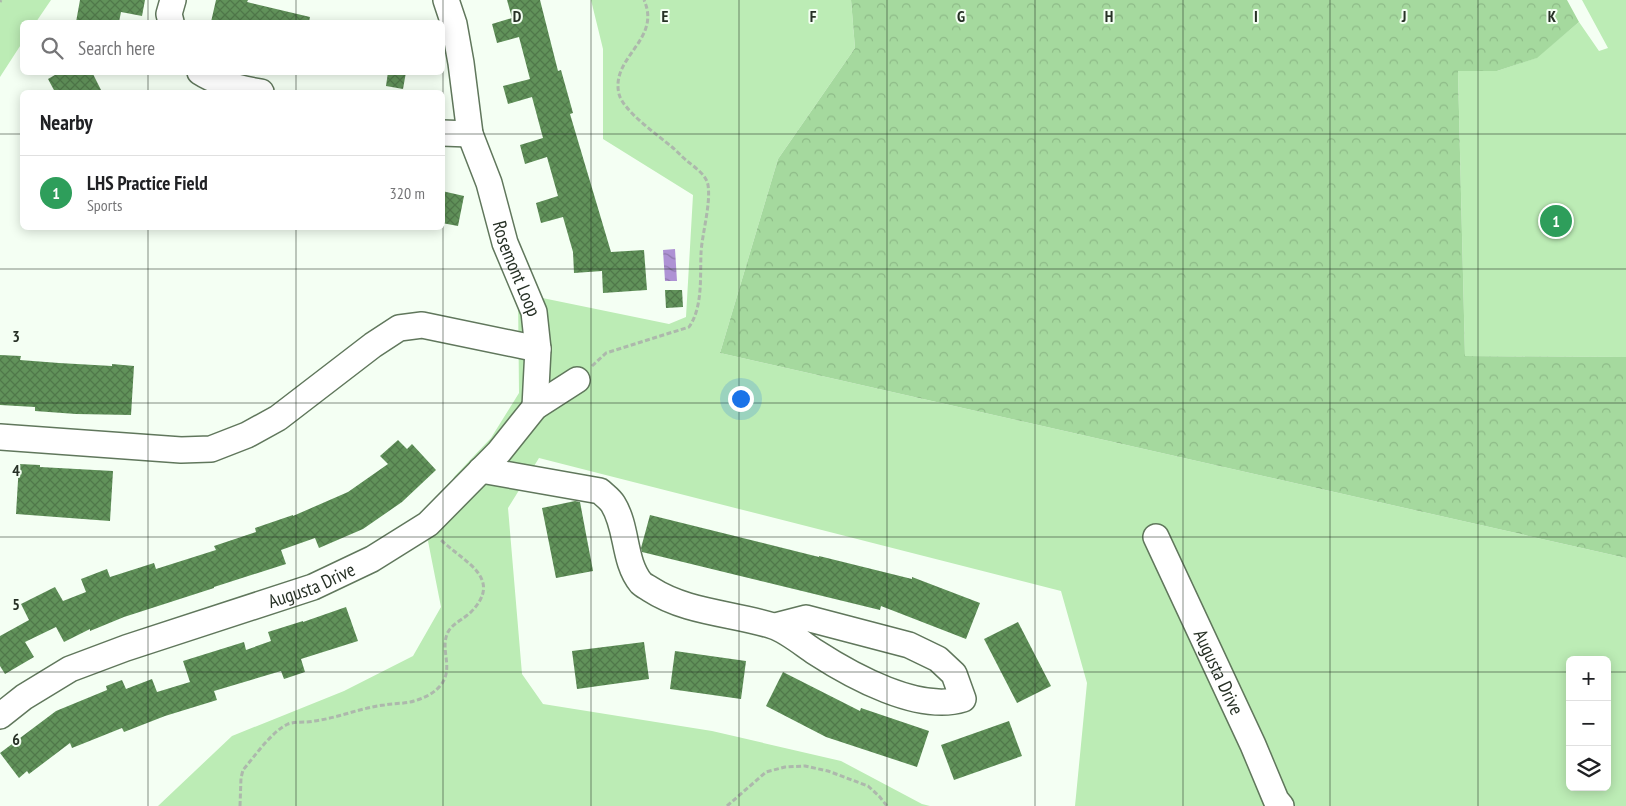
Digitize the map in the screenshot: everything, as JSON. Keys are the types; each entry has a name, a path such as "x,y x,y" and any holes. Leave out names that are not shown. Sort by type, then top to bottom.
{"street":[{"path":"170,20 173,0"},
{"name":"Rosemont Loop","path":"446,0 454,24 461,63 470,134 489,183 505,243 534,312 538,349 535,407"},
{"path":"207,75 225,83 253,90"},
{"path":"445,133 470,134"},
{"path":"0,437 181,450 211,448 247,434 278,418 373,345 399,328 422,324 512,345 538,349"},
{"name":"Augusta Drive","path":"0,716 24,697 70,669 126,648 314,587 372,559 428,524 499,452 535,407 577,380"},
{"path":"481,470 600,491 613,503 620,519 631,564 642,583 664,598 710,612 775,626 830,662 883,689 927,701 950,703 963,699 954,674 938,659 909,645 806,618 775,626"},
{"name":"Augusta Drive","path":"1156,537 1276,800 1281,806"}],"path":[{"path":"577,380 606,354 689,327 695,318 700,287 701,248 708,185 703,174 650,130 630,110 619,95 620,72 644,36 647,26 648,13 644,0"},
{"path":"240,806 243,770 278,730 288,724 312,722 385,704 412,702 428,696 439,687 446,677 448,667 446,642 448,632 477,606 483,594 484,583 480,574 452,551 428,524"},
{"path":"727,806 766,772 785,767 805,766 828,771 868,786 887,806"}],"green space":[{"path":"0,0 51,0 37,20 20,20 20,46 0,77"},
{"path":"591,0 851,0 855,48 778,159 720,353 1626,558 1626,806 1075,806 1087,683 1061,591 539,458 508,508 522,674 543,704 712,731 841,761 922,804 930,806 158,806 232,736 344,691 413,656 441,607 428,541 454,477 491,438 519,393 518,293 669,324 686,317 693,195 603,139 603,49"},
{"path":"851,0 1567,0 1579,22 1537,58 1497,71 1458,71 1465,356 1626,357 1626,558 720,353 778,159 855,48"},
{"path":"1582,0 1626,0 1626,357 1465,356 1458,71 1497,71 1536,58 1579,22 1599,51 1608,48"}],"water":[{"path":"675,249 677,281 665,281 663,250"}],"building":[{"path":"80,0 145,0 142,16 121,12 119,20 76,20"},
{"path":"216,0 248,0 247,2 310,17 309,20 211,20"},
{"path":"507,0 540,0 558,71 561,70 573,113 570,114 611,252 644,250 647,290 603,293 602,271 574,273 573,252 563,217 541,223 536,203 558,196 547,157 525,164 520,145 543,138 532,97 508,104 503,86 530,79 519,37 497,43 492,24 512,18"},
{"path":"55,75 94,75 101,90 54,90 48,79"},
{"path":"388,75 405,75 403,89 386,86"},
{"path":"445,192 464,196 458,226 445,224"},
{"path":"665,290 682,290 683,307 666,308"},
{"path":"0,355 21,356 20,360 134,366 131,415 35,411 35,407 0,405"},
{"path":"398,440 407,449 412,444 436,470 402,502 363,529 319,548 315,538 281,550 286,564 124,617 90,631 90,629 64,642 56,627 25,642 34,657 5,674 0,666 0,636 29,620 21,604 55,587 63,601 86,592 81,579 107,569 110,577 154,563 156,569 216,550 214,546 256,532 255,528 293,516 348,492 388,464 380,456"},
{"path":"19,464 113,471 110,521 16,514"},
{"path":"575,501 580,502 593,571 556,578 542,508"},
{"path":"650,515 912,579 912,577 980,603 966,639 881,606 880,610 642,552 641,548"},
{"path":"346,607 358,641 301,659 305,672 284,679 281,671 214,691 217,700 165,716 124,732 122,728 72,748 70,743 29,774 27,771 19,778 0,753 56,711 107,690 106,686 122,680 126,689 152,679 157,692 190,682 183,661 244,642 246,650 271,641 268,632"},
{"path":"1018,622 1051,686 1017,703 984,639"},
{"path":"644,642 649,679 577,689 572,651"},
{"path":"675,651 746,661 741,699 670,689"},
{"path":"783,672 860,711 861,708 929,731 917,767 826,737 766,706"},
{"path":"1009,721 1022,756 954,780 941,745"}],"place":[{"name":"LHS Practice Field","path":"1556,221"}]}
